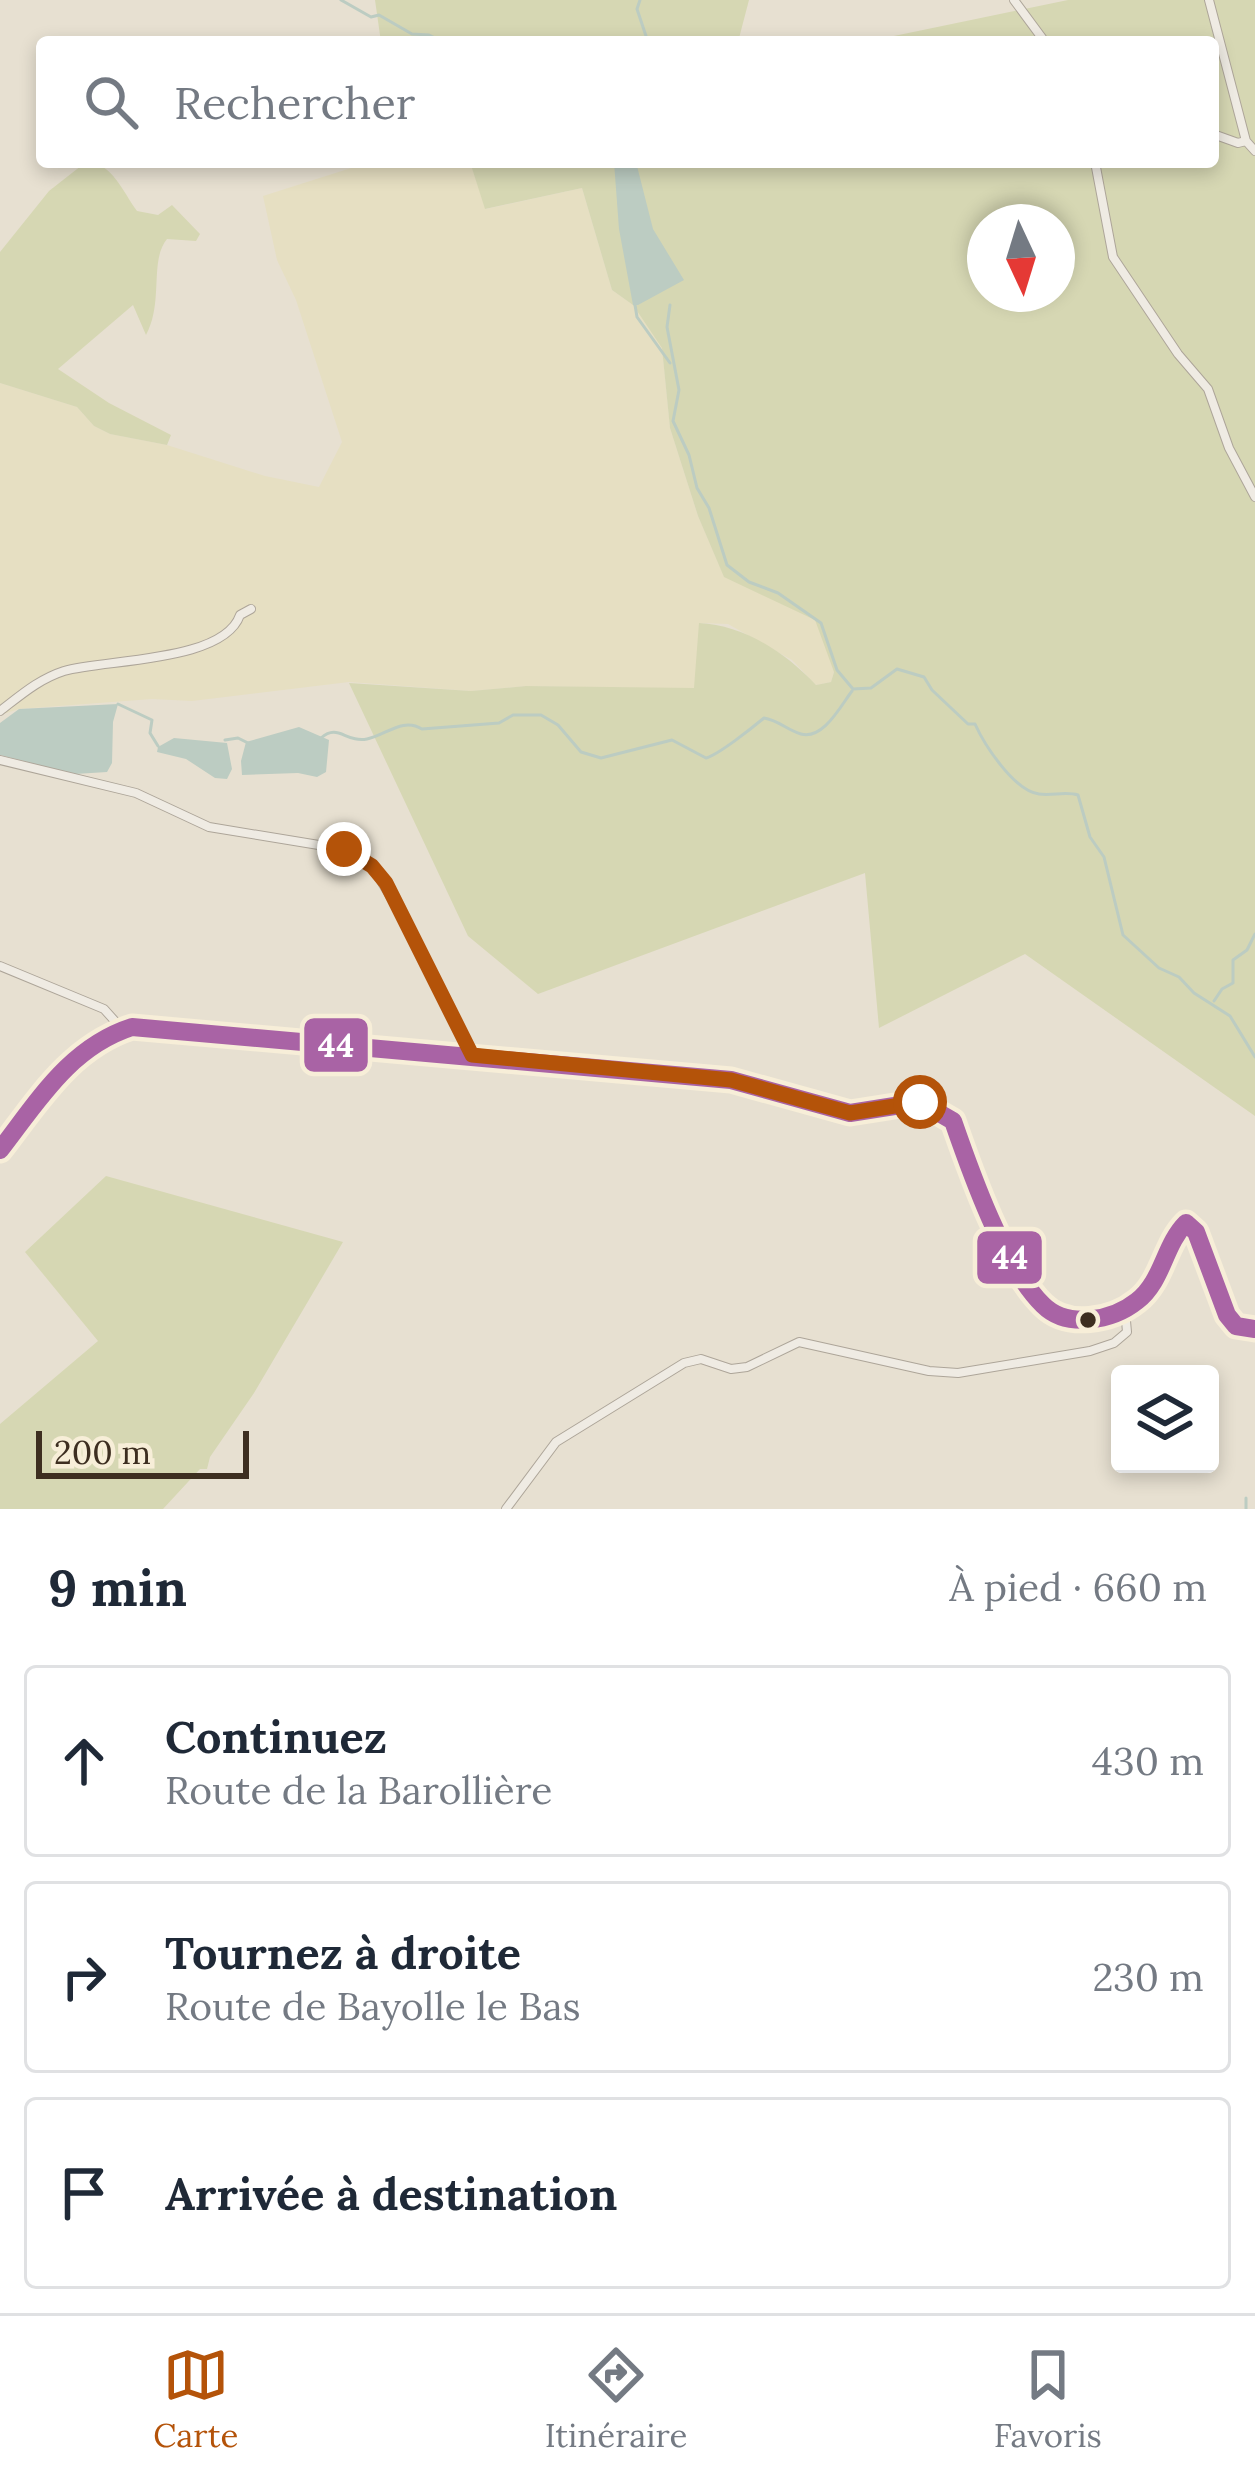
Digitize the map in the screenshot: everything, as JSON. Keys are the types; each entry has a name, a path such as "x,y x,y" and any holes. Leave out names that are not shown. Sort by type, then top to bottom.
{"main road":[{"path":"0,1150 88,1045 122,1029 179,1028 731,1080 850,1113 920,1102 952,1121 980,1196 1024,1280 1044,1307 1065,1319 1100,1319 1125,1310 1156,1280 1176,1233 1186,1223 1196,1232 1226,1315 1236,1326 1255,1329"}],"street":[{"path":"1014,0 1041,36"},
{"path":"1209,0 1218,36"},
{"path":"1219,38 1246,141 1255,151"},
{"path":"1219,136 1246,141"},
{"path":"1096,168 1113,257 1173,348 1208,389 1229,448 1255,497"},
{"path":"0,711 39,681 66,671 209,645 251,610"},
{"path":"0,760 136,793 209,826 344,849 372,866 413,934 472,1055"},
{"path":"0,966 104,1009 122,1029"},
{"path":"506,1509 556,1442 685,1363 701,1359 730,1369 747,1367 799,1342 958,1373 1090,1351 1114,1342 1127,1331 1125,1310"}],"shaded area":[{"path":"351,168 472,168 486,209 582,188 612,290 633,305 662,347 670,428 698,516 724,576 816,620 834,671 831,682 816,685 792,660 728,624 700,623 695,689 526,686 471,691 349,682 192,701 152,699 19,709 0,715 0,383 77,407 94,426 110,434 319,487 342,442 296,300 277,260 263,196"},
{"path":"614,168 638,168 653,229 684,280 633,305 619,229"},
{"path":"118,704 107,772 75,774 0,755 0,723 19,709"},
{"path":"299,727 329,740 326,772 317,777 242,775 246,742"},
{"path":"174,738 227,743 232,769 227,779 215,778 186,759 157,752"}],"green space":[{"path":"375,0 749,0 740,36 380,36"},
{"path":"1068,0 1255,0 1255,1116 1025,954 879,1028 865,873 538,994 468,936 349,683 471,691 526,686 694,688 699,623 748,635 778,652 816,685 831,682 834,672 815,620 724,577 698,516 670,428 662,348 633,305 612,290 582,188 485,209 472,168 1219,168 1219,36 894,36"},
{"path":"78,168 104,168 137,211 158,215 172,205 200,234 196,241 167,239 162,248 146,335 133,305 58,369 109,403 171,435 167,445 110,434 94,426 77,407 0,383 0,252 49,191"},
{"path":"106,1176 343,1242 207,1469 200,1469 163,1509 0,1509 0,1424 98,1341 25,1252"}],"waterway":[{"path":"341,0 412,34 431,36"},
{"path":"640,0 637,9 646,36"},
{"path":"635,305 637,317 670,363"},
{"path":"670,305 667,327 679,390 673,421 727,565 821,623 837,670 853,689 871,688 897,669 924,677 968,724 975,724 1020,785 1039,794 1078,795 1090,837 1104,857 1123,935 1159,968 1179,977 1230,1016 1255,1057"},
{"path":"321,738 332,732 367,739 401,726 422,729 499,723 513,715 541,715 558,725 581,752 601,758 672,740 706,758 764,718 801,734 817,732 852,691"},
{"path":"118,704 152,720 150,733 158,746"},
{"path":"225,740 238,738 250,744"},
{"path":"1214,1001 1233,983 1233,960 1247,950 1255,934"},
{"path":"1246,1498 1246,1509"}],"transit line":[{"name":"44","path":"0,1150 73,1062 132,1027 731,1080 850,1113 920,1102 953,1121 1002,1244 1029,1288 1053,1313 1090,1320 1127,1308 1153,1283 1186,1223 1196,1232 1227,1315 1236,1326 1255,1329"}],"route":[{"path":"344,849 372,866 386,883 472,1055 731,1080 850,1113 920,1102"}]}
